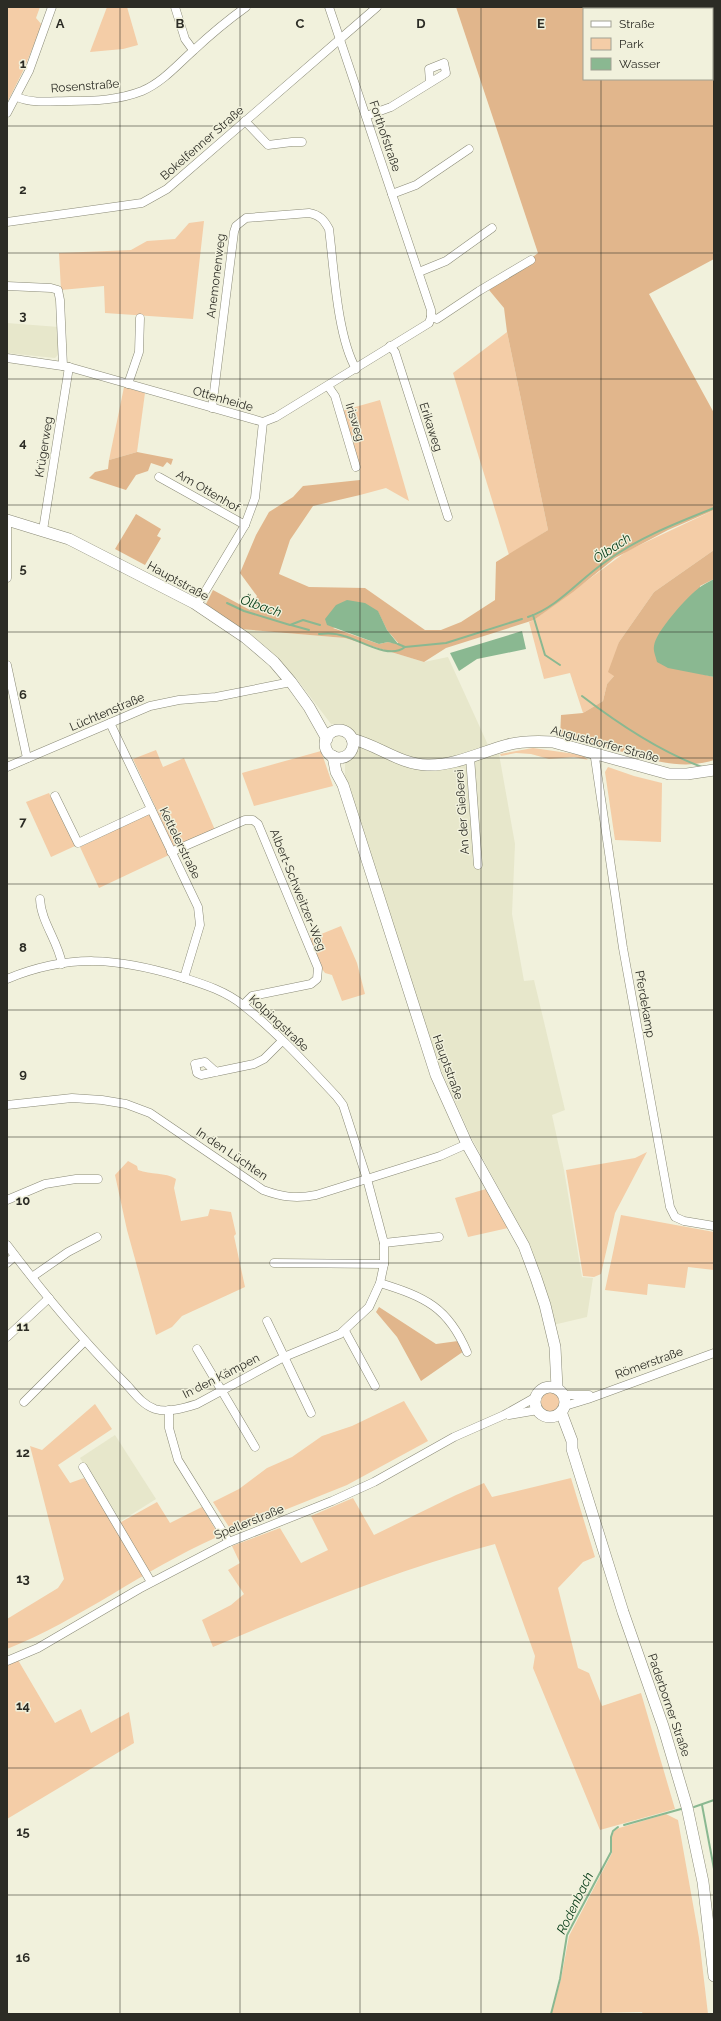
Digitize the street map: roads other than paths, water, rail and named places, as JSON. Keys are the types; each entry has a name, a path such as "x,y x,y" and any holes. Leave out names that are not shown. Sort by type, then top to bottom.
{"main road":[{"name":"Hauptstraße","path":"8,520 69,539 197,605 246,638 274,662 291,682 309,707 327,739"},
{"name":"Hauptstraße","path":"309,707 338,731"},
{"path":"347,755 353,746 352,739 346,733 338,731 331,733 327,739 326,749 332,756 347,755 363,747 376,748"},
{"name":"Augustdorfer Straße","path":"352,739 370,744 398,759 426,765 444,764 508,744 531,741 553,742 669,774 688,774 714,770"},
{"name":"Hauptstraße","path":"344,785 343,768 347,755"},
{"name":"Hauptstraße","path":"332,756 336,772 344,785 436,1074 467,1144 524,1246 546,1306 555,1347 559,1397"},
{"path":"542,1389 559,1397 551,1417 543,1415 535,1404 536,1397 542,1389"},
{"name":"Paderborner Straße","path":"559,1397 572,1440 572,1449"},
{"name":"Paderborner Straße","path":"551,1417 572,1449 623,1612 663,1726 686,1800 703,1882 714,1976"}],"street":[{"path":"7,113 17,97 29,71 52,7"},
{"path":"175,7 185,39 193,50"},
{"name":"Rosenstraße","path":"17,97 27,102 117,98 143,90 159,82 193,50 246,7"},
{"name":"Forthofstraße","path":"329,7 419,272"},
{"name":"Bokelfenner Straße","path":"7,222 142,203 167,189 377,7"},
{"path":"366,116 390,107 430,82"},
{"path":"245,121 268,145 302,142"},
{"path":"392,194 416,185 469,149"},
{"name":"Anemonenweg","path":"212,408 234,232 240,221 246,218 309,213 316,214 324,220 329,229 339,308 348,350 350,358 356,369"},
{"path":"431,318 431,310 419,272 446,261 492,228"},
{"name":"Ottenheide","path":"7,358 66,367 263,422 276,417 328,386 429,323 431,318 437,319 479,291 531,260"},
{"name":"Krügerweg","path":"7,286 51,288 58,290 60,300 66,367 43,530"},
{"path":"128,384 139,352 140,318"},
{"name":"Erikaweg","path":"390,346 395,352 448,517"},
{"name":"Irisweg","path":"328,386 335,396 356,466"},
{"name":"Am Ottenhof","path":"197,605 245,525 255,498 263,422"},
{"name":"Am Ottenhof","path":"159,477 245,525"},
{"path":"7,578 8,520"},
{"path":"7,665 27,758"},
{"name":"Lüchtenstraße","path":"7,767 150,706 179,700 216,697 291,682"},
{"name":"Kettelerstraße","path":"110,723 198,907 200,925 184,978"},
{"name":"Pferdekamp","path":"596,753 595,758 623,948 670,1207 675,1217 684,1221 714,1226"},
{"name":"An der Gießerei","path":"470,757 478,865"},
{"path":"55,796 78,843 151,809"},
{"name":"Albert-Schweitzer-Weg","path":"171,852 245,820 253,820 258,824 318,968 318,979 311,984 252,996 243,1005"},
{"path":"40,899 41,908 60,953 62,964"},
{"name":"Kolpingstraße","path":"7,979 45,966 96,961 122,962 152,968 215,988 243,1005 282,1041 337,1097 343,1105 367,1179"},
{"path":"216,1072 254,1064 264,1059 282,1041"},
{"name":"In den Lüchten","path":"7,1105 72,1098 102,1100 126,1104 150,1114 263,1190 282,1197 299,1198 316,1195 440,1156 467,1144"},
{"path":"7,1200 45,1184 76,1179 98,1179"},
{"name":"In den Kämpen","path":"7,1246 85,1341 143,1402 156,1409 183,1409 222,1391 284,1357 345,1331 369,1307 380,1282 384,1264 384,1243 367,1179"},
{"path":"32,1277 68,1252 97,1237"},
{"path":"384,1243 439,1237"},
{"path":"7,1263 15,1256"},
{"path":"274,1263 384,1264"},
{"path":"380,1282 426,1299 447,1318 462,1341 467,1352"},
{"path":"7,1337 49,1298"},
{"path":"267,1321 311,1412"},
{"path":"345,1331 376,1386"},
{"path":"24,1402 85,1341"},
{"path":"197,1349 255,1447"},
{"name":"Römerstraße","path":"559,1397 588,1399 592,1396 714,1353"},
{"name":"Spellerstraße","path":"7,1661 38,1648 151,1582 229,1542 332,1501 374,1482 454,1437 504,1415 536,1397"},
{"path":"169,1410 169,1428 178,1460 229,1542"},
{"name":"Spellerstraße","path":"504,1415 538,1410"},
{"path":"83,1467 151,1582"}],"water":[{"path":"714,579 714,677 668,668 657,662 654,646 666,623 694,592"},
{"path":"347,600 365,603 378,611 387,630 399,645 388,642 379,644 327,625 325,619 336,605"},
{"path":"522,631 526,649 477,659 459,671 450,653"}],"waterway":[{"name":"Ölbach","path":"528,617 539,613 559,600 595,569 618,553 644,538 714,508"},
{"name":"Ölbach","path":"227,603 244,611 290,625 303,620 320,625"},
{"path":"533,615 545,655 560,665"},
{"name":"Ölbach","path":"398,644 405,647 446,643 522,619"},
{"name":"Ölbach","path":"291,625 309,630"},
{"name":"Ölbach","path":"319,634 341,635 383,650 391,651 405,647"},
{"path":"582,696 639,736 686,761 702,767"},
{"name":"Rodenbach","path":"694,1807 714,1800"},
{"name":"Rodenbach","path":"702,1805 714,1869"},
{"name":"Rodenbach","path":"624,1825 681,1809"},
{"name":"Rodenbach","path":"551,2014 560,1979 567,1935 611,1852 611,1837 613,1831 618,1827"}]}
